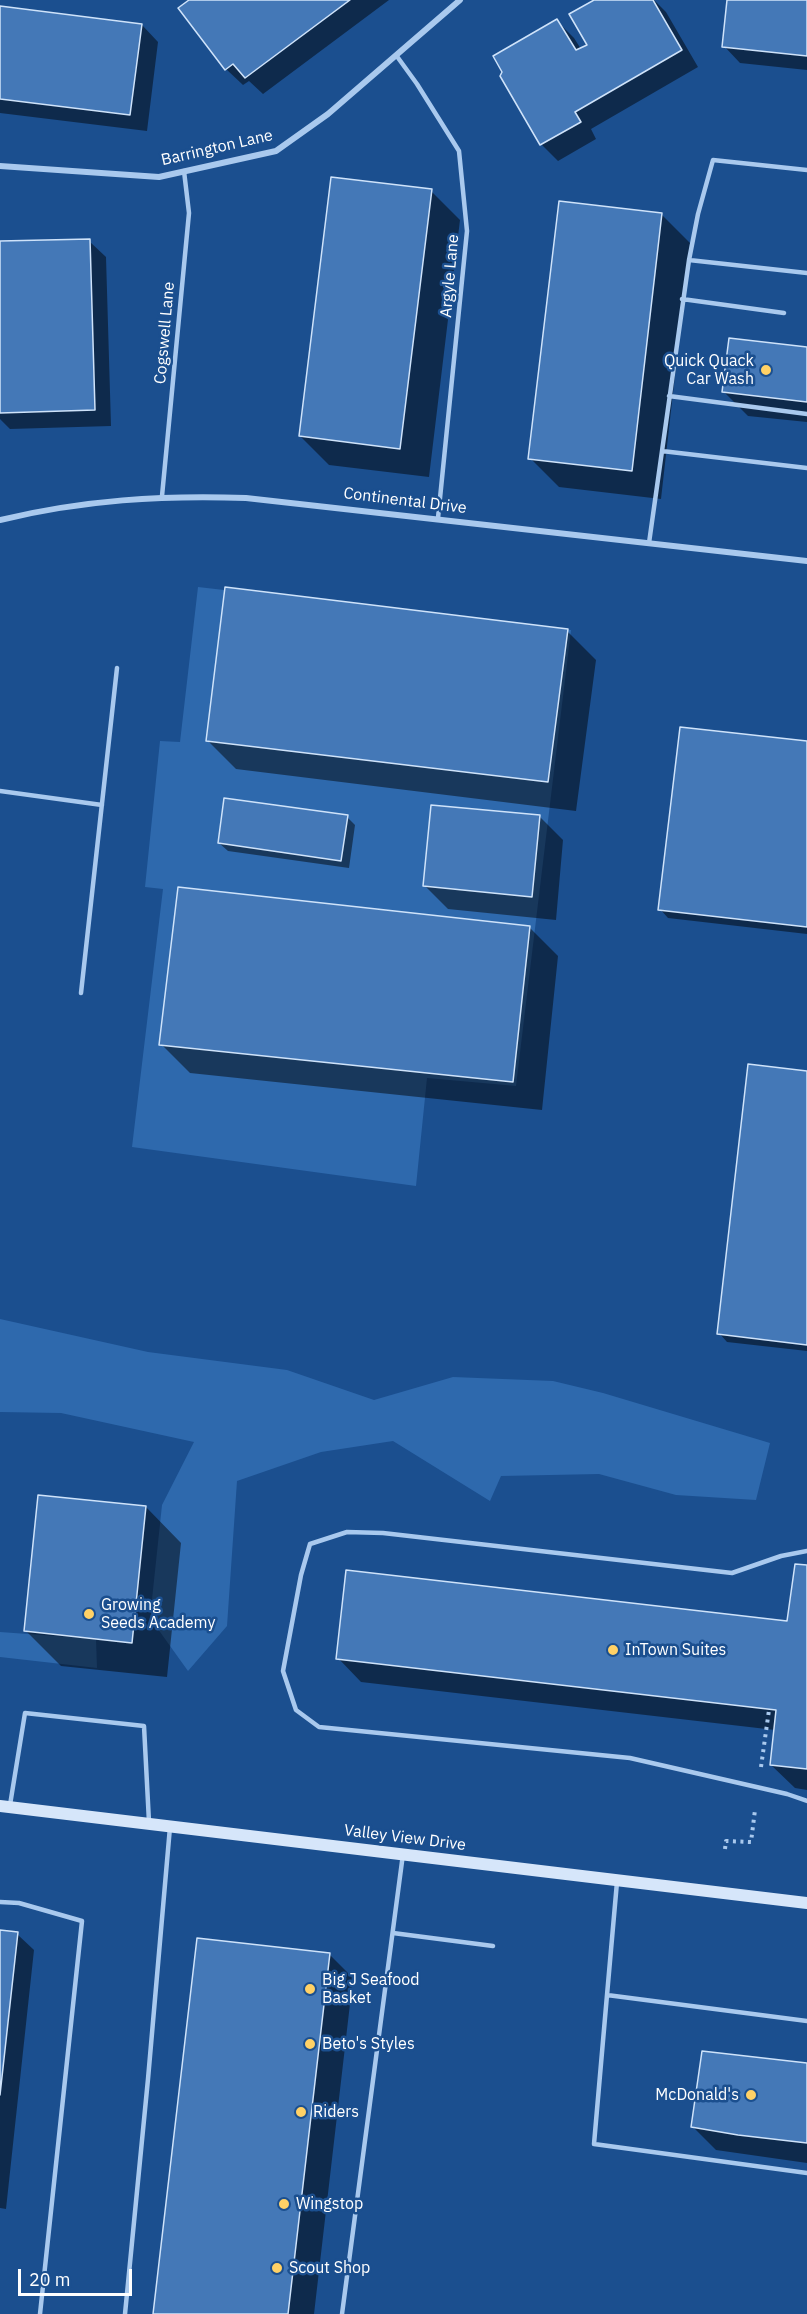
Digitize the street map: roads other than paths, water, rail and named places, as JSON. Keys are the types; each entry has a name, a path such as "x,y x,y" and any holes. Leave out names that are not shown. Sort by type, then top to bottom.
{"street":[{"name":"Barrington Lane","path":"0,165 159,177 276,151 328,114 460,0"},
{"name":"Continental Drive","path":"0,520 28,513 123,499 162,496 269,499 807,561"},
{"name":"Valley View Drive","path":"5,1807 807,1903"}],"lane":[{"name":"Argyle Lane","path":"396,55 459,151 467,231 438,518"},
{"path":"649,543 682,299 698,214 713,160 807,170"},
{"name":"Cogswell Lane","path":"162,496 189,213 184,171"},
{"path":"689,261 807,273"},
{"path":"682,299 784,313"},
{"path":"669,396 807,414"},
{"path":"662,451 807,468"},
{"path":"81,993 117,668"},
{"path":"0,791 102,805"},
{"path":"807,1551 781,1556 732,1573 383,1533 347,1532 310,1544 301,1575 283,1671 296,1710 319,1727 630,1758 787,1794 807,1801"},
{"path":"5,1807 24,1713 144,1726 149,1824"},
{"path":"125,2314 170,1827"},
{"path":"342,2314 403,1854"},
{"path":"617,1880 594,2144 807,2173"},
{"path":"0,1902 19,1903 82,1921 40,2314"},
{"path":"393,1933 493,1946"},
{"path":"607,1995 807,2021"}],"place":[{"name":"Quick Quack Car Wash","path":"766,370"},
{"name":"Growing Seeds Academy","path":"89,1614"},
{"name":"InTown Suites","path":"613,1650"},
{"name":"Big J Seafood Basket","path":"310,1989"},
{"name":"Beto's Styles","path":"310,2044"},
{"name":"McDonald's","path":"751,2095"},
{"name":"Riders","path":"301,2112"},
{"name":"Wingstop","path":"284,2204"},
{"name":"Scout Shop","path":"277,2268"}]}
